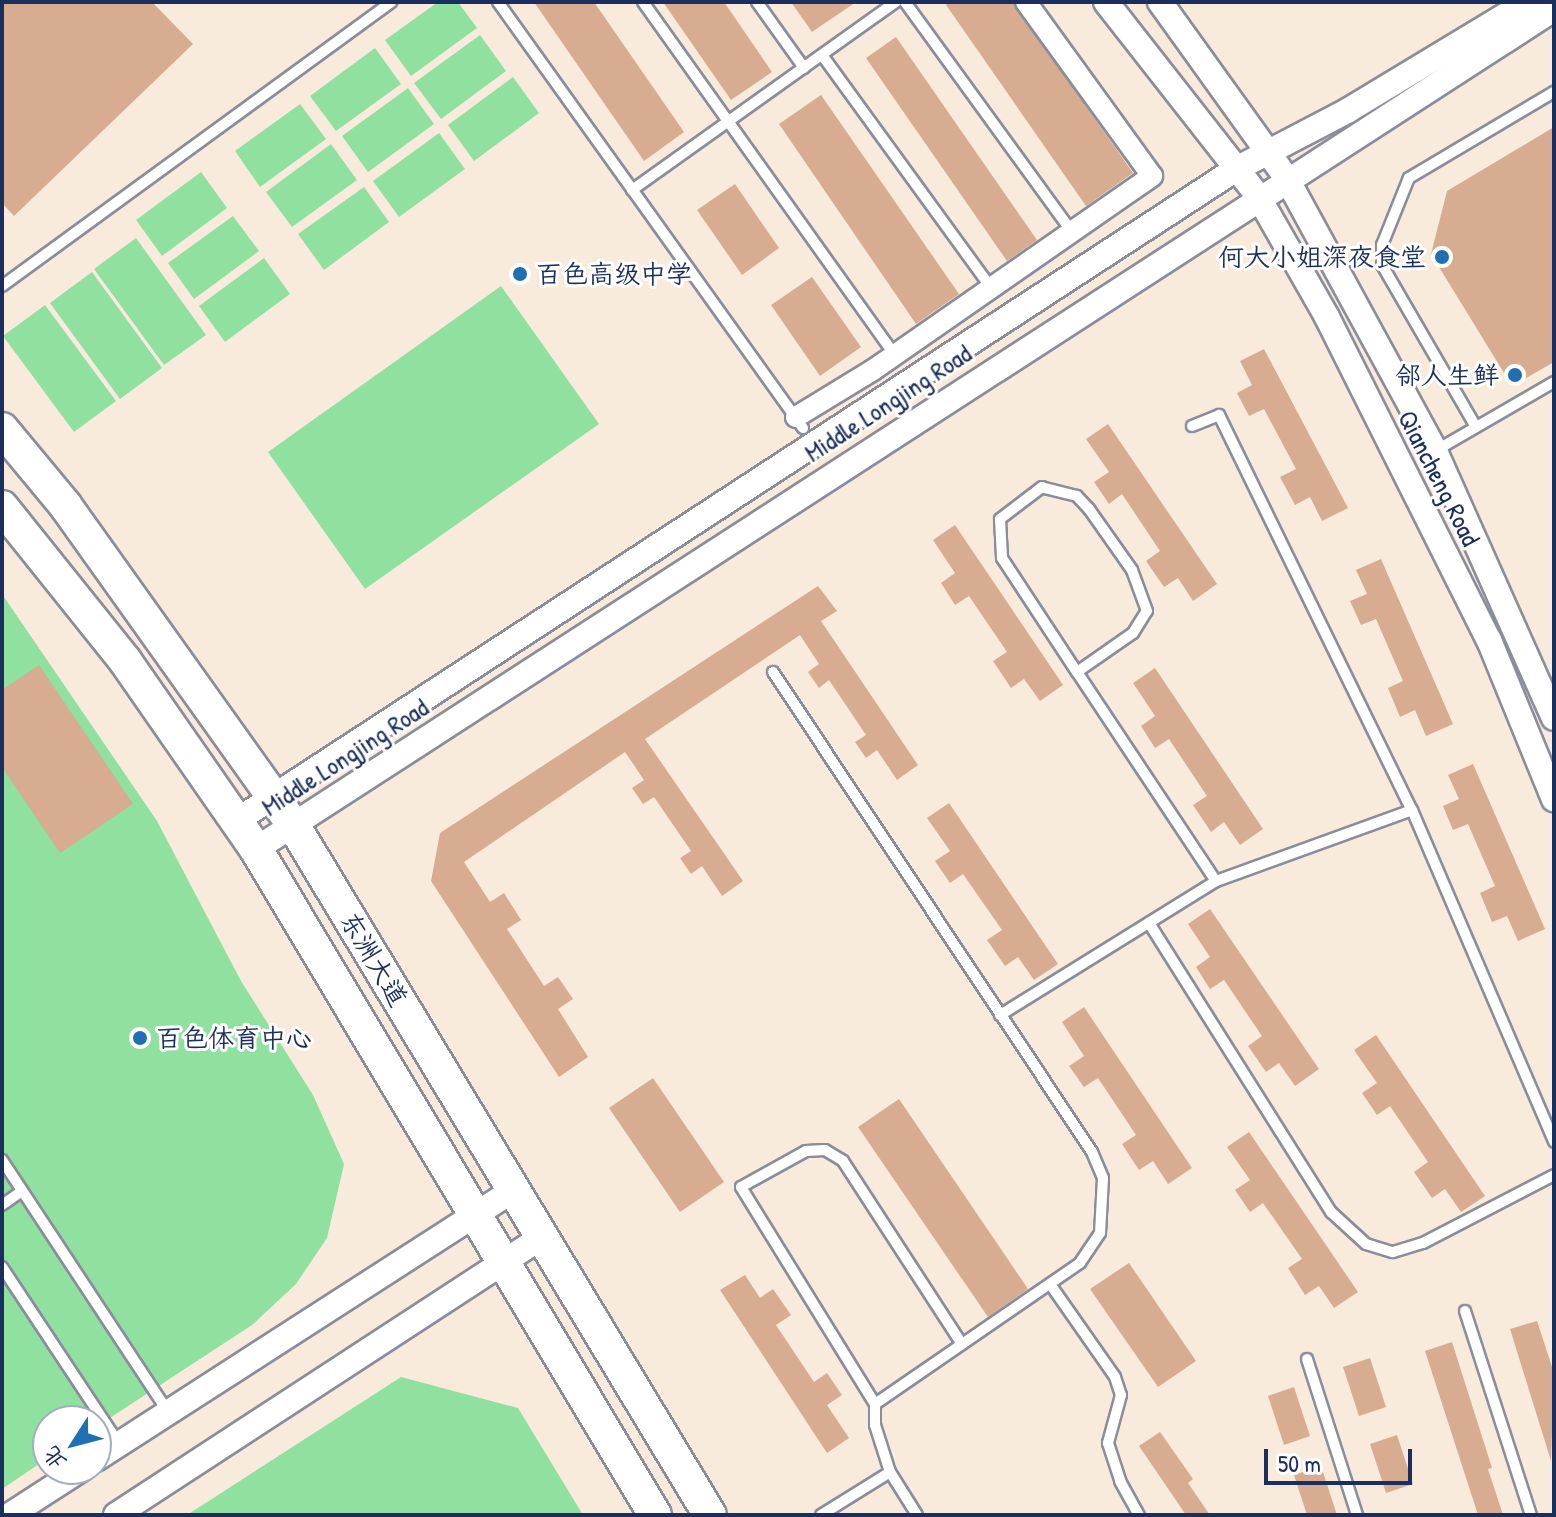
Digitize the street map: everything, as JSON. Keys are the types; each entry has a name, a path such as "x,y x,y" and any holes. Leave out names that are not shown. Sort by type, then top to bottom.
{"main road":[{"name":"东洲大道","path":"2,429 65,505 283,810 710,1515"},
{"name":"东洲大道","path":"2,507 126,662 256,849 655,1515"}],"street":[{"path":"800,423 1152,176 1026,2"},
{"name":"Qiancheng Road","path":"1106,2 1258,196 1327,317 1489,640 1554,799"},
{"name":"Qiancheng Road","path":"1160,2 1271,152 1287,179 1435,451 1554,718"},
{"name":"Middle Longjing Road","path":"256,849 283,810 1236,169 1271,152 1528,2"},
{"name":"Middle Longjing Road","path":"236,821 283,810 1554,9"},
{"path":"112,1449 474,1212 513,1190"},
{"path":"116,1515 542,1237"},
{"path":"10,1515 56,1485"}],"lane":[{"path":"2,286 391,2"},
{"path":"498,2 800,423"},
{"path":"643,2 895,355"},
{"path":"757,2 804,68"},
{"path":"632,190 896,2"},
{"path":"905,2 1072,232"},
{"path":"822,55 991,288"},
{"path":"1476,427 1382,265 1382,245 1409,178 1554,92"},
{"path":"1435,451 1554,382"},
{"path":"1192,426 1219,415 1412,810 1554,1142"},
{"path":"1077,672 1133,633 1147,611 1132,570 1089,509 1077,496 1042,487 1000,519 1002,558 1077,672 1216,881"},
{"path":"773,672 1092,1152 1103,1178 1100,1233 1080,1263 875,1404"},
{"path":"1000,1015 1216,881 1412,810"},
{"path":"1149,923 1331,1212 1366,1244 1393,1252 1423,1243 1554,1175"},
{"path":"917,1515 890,1472 875,1425 875,1404 741,1187 806,1151 825,1150 843,1161 961,1343"},
{"path":"2,1160 168,1412"},
{"path":"2,1205 22,1191"},
{"path":"2,1267 119,1444"},
{"path":"1050,1284 1115,1377 1121,1395 1108,1443 1120,1481 1139,1515"},
{"path":"1465,1311 1531,1515"},
{"path":"1307,1359 1357,1515"},
{"path":"821,1515 890,1472"}],"green space":[{"path":"438,2 458,2 477,28 411,76 385,40"},
{"path":"480,35 506,71 441,119 414,83"},
{"path":"375,48 401,84 336,131 310,96"},
{"path":"513,77 539,113 474,161 448,125"},
{"path":"408,88 434,124 368,172 342,136"},
{"path":"300,104 326,139 260,187 235,151"},
{"path":"439,133 465,169 399,217 373,181"},
{"path":"331,144 357,180 292,227 266,192"},
{"path":"201,172 227,208 162,256 136,220"},
{"path":"364,187 389,222 324,270 298,234"},
{"path":"233,216 259,251 194,299 168,263"},
{"path":"136,238 206,335 164,365 94,269"},
{"path":"264,258 290,294 225,342 199,306"},
{"path":"92,272 162,368 120,399 50,303"},
{"path":"501,286 599,424 365,589 268,452"},
{"path":"45,305 116,401 74,432 3,336"},
{"name":"百色体育中心","path":"2,594 157,821 241,981 313,1095 344,1164 327,1238 296,1284 252,1325 112,1417 112,1405 32,1405 32,1469 2,1489"},
{"path":"401,1377 518,1408 583,1515 187,1515"}],"building":[{"path":"2,2 152,2 193,44 14,216 2,203"},
{"path":"534,2 594,2 684,132 644,161"},
{"path":"663,2 724,2 772,72 731,100"},
{"path":"791,2 856,2 812,32"},
{"path":"944,2 1013,2 1133,173 1086,206"},
{"path":"896,37 1037,240 1007,261 866,58"},
{"path":"821,95 959,294 916,324 779,124"},
{"path":"1554,127 1554,362 1512,386 1431,254 1447,191"},
{"path":"735,184 779,248 742,275 697,210"},
{"path":"812,277 861,347 820,376 771,305"},
{"path":"1264,349 1348,508 1322,521 1310,497 1295,505 1280,477 1296,469 1264,409 1249,416 1237,393 1252,385 1240,361"},
{"path":"1108,424 1217,584 1193,601 1178,578 1164,587 1146,561 1160,551 1122,494 1109,504 1094,482 1109,472 1086,439"},
{"path":"955,525 1063,685 1040,701 1024,679 1011,688 993,661 1007,652 969,596 955,605 941,583 955,573 933,540"},
{"path":"1381,559 1453,724 1426,736 1415,710 1400,717 1388,688 1403,681 1376,619 1361,625 1350,601 1367,594 1356,570"},
{"path":"818,586 837,611 821,621 918,765 897,780 877,750 866,758 855,742 866,735 829,680 819,688 808,672 819,664 800,635 645,739 743,881 722,896 702,866 691,874 680,858 691,851 654,797 643,804 632,788 644,780 625,752 464,862 490,902 504,893 521,920 507,929 544,986 558,977 573,999 558,1009 588,1057 559,1077 431,881 440,833"},
{"path":"39,665 133,804 60,853 2,767 2,690"},
{"path":"1155,668 1263,829 1240,845 1224,822 1211,832 1193,805 1207,796 1169,739 1155,748 1141,726 1155,716 1133,683"},
{"path":"1473,764 1545,929 1518,941 1507,916 1492,922 1480,893 1495,886 1468,824 1453,830 1443,806 1459,799 1448,775"},
{"path":"949,803 1058,964 1034,980 1018,957 1005,966 987,940 1002,930 963,874 950,883 935,861 950,851 927,818"},
{"path":"1210,909 1319,1069 1295,1086 1279,1063 1266,1072 1248,1046 1262,1036 1224,980 1210,989 1196,967 1210,957 1188,924"},
{"path":"1084,1007 1192,1168 1168,1184 1153,1161 1139,1170 1122,1144 1136,1135 1098,1078 1084,1087 1069,1066 1084,1056 1062,1022"},
{"path":"1376,1035 1485,1196 1461,1212 1445,1189 1432,1198 1414,1172 1428,1162 1390,1106 1377,1115 1362,1093 1377,1083 1354,1050"},
{"path":"653,1078 724,1182 680,1212 609,1108"},
{"path":"899,1099 1028,1289 988,1317 858,1127"},
{"path":"1249,1132 1358,1292 1334,1308 1319,1286 1305,1295 1288,1268 1302,1259 1263,1203 1250,1212 1235,1190 1250,1180 1227,1147"},
{"path":"1129,1263 1196,1361 1158,1387 1090,1289"},
{"path":"745,1275 760,1298 773,1289 791,1315 776,1325 814,1382 827,1373 842,1395 827,1405 849,1438 827,1453 720,1290"},
{"path":"1537,1321 1554,1373 1551,1461 1510,1329"},
{"path":"1452,1342 1492,1468 1488,1469 1503,1515 1478,1515 1425,1351"},
{"path":"1370,1358 1386,1407 1359,1416 1343,1367"},
{"path":"1294,1387 1310,1436 1284,1445 1268,1396"},
{"path":"1160,1432 1193,1479 1188,1483 1210,1515 1186,1515 1139,1446"},
{"path":"1397,1435 1413,1484 1386,1493 1370,1444"},
{"path":"1321,1466 1337,1515 1307,1515 1294,1475"}],"place":[{"name":"何大小姐深夜食堂","path":"1442,257"},
{"name":"百色高级中学","path":"520,274"},
{"name":"邻人生鲜","path":"1515,375"},
{"name":"百色体育中心","path":"140,1038"}]}
